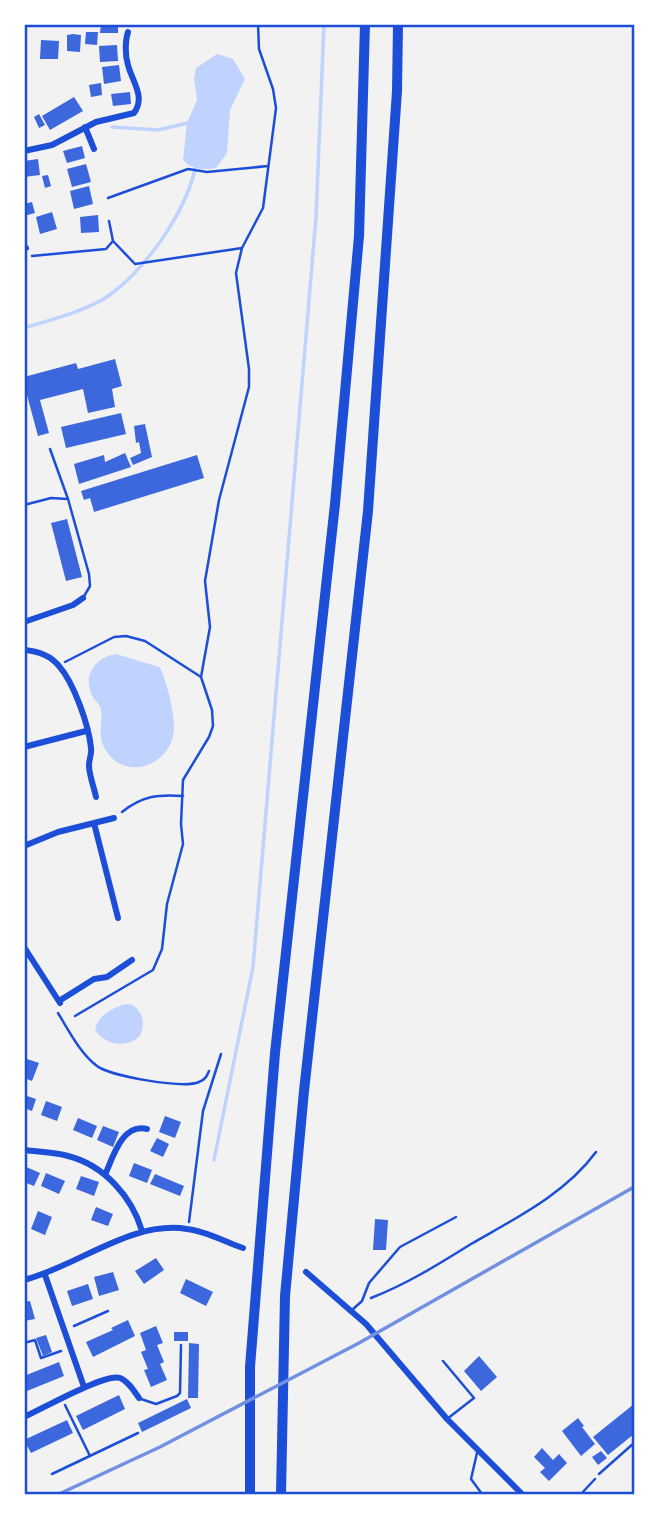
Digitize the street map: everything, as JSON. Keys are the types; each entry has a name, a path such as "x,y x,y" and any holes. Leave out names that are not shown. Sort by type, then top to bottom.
{"highway":[{"path":"250,1494 250,1367 275,1054 334,518 359,236 365,24"},
{"path":"281,1494 285,1296 304,1091 368,511 396,104 398,24"}],"street":[{"path":"24,151 52,145 103,119 131,114 138,107 138,93 126,60 125,39 128,32"},
{"path":"85,127 94,149"},
{"path":"24,622 72,605 83,597"},
{"path":"24,650 42,653 59,666 80,707 92,749 89,764 96,797"},
{"path":"24,747 86,731"},
{"path":"24,846 58,832 114,818"},
{"path":"94,823 118,918"},
{"path":"24,947 59,1002 94,979 107,977 132,960"},
{"path":"105,1175 119,1144 129,1131 135,1128 147,1129"},
{"path":"24,1150 68,1156 87,1162 105,1175 130,1201 142,1231"},
{"path":"24,1280 45,1275 142,1231 188,1228 243,1248"},
{"path":"306,1272 352,1310 447,1419 522,1494"},
{"path":"45,1275 84,1387"},
{"path":"24,1417 84,1387 116,1377 126,1382 139,1398"}],"lane":[{"path":"50,449 68,499 89,574 89,586 83,597"},
{"path":"24,505 51,498 68,499"},
{"path":"352,1310 362,1301 369,1283 400,1247 456,1217"},
{"path":"139,1398 156,1404 180,1393 181,1345"},
{"path":"443,1361 474,1398 447,1419"},
{"path":"477,1450 471,1479 482,1494"},
{"path":"581,1494 595,1479"}],"path":[{"path":"75,1016 153,970 158,960 162,949 167,904 183,844 183,780 213,726 212,710 201,677 210,627 205,581 219,500 248,387 249,369 236,282 242,248 263,208 276,108 273,89 258,49 258,24"},
{"path":"108,198 188,169 207,172 268,166"},
{"path":"109,221 113,240 135,264 242,248"},
{"path":"24,257 106,249 113,240"},
{"path":"59,666 114,637 126,636 145,641 201,677"},
{"path":"114,818 135,802 149,796 183,796"},
{"path":"64,1023 80,1048 98,1068 137,1080 196,1084 206,1078 209,1071"},
{"path":"188,1228 203,1111 221,1054"},
{"path":"362,1301 399,1287 544,1201 585,1167 596,1152"},
{"path":"64,1330 108,1311"},
{"path":"24,1343 35,1340 41,1359 70,1348"},
{"path":"62,1399 90,1456"},
{"path":"52,1474 138,1433"},
{"path":"595,1479 635,1443"}],"water":[{"path":"217,54 233,59 245,79 230,110 227,153 216,168 198,168 183,160 187,123 197,100 194,78 196,68"},
{"path":"116,654 159,667 167,687 174,723 171,741 165,752 146,766 123,765 112,758 102,742 101,710 90,689 90,675 97,663"},
{"path":"126,1004 133,1005 141,1015 143,1027 140,1036 122,1044 104,1039 95,1030 99,1020 111,1010"}],"building":[{"path":"101,24 118,24 118,33 100,33"},
{"path":"86,32 98,32 97,45 85,44"},
{"path":"67,35 81,35 80,52 67,51"},
{"path":"41,40 59,41 58,59 40,59"},
{"path":"117,45 118,61 100,62 99,46"},
{"path":"119,65 121,81 104,84 102,67"},
{"path":"101,83 102,95 91,97 89,85"},
{"path":"130,92 131,104 113,106 111,94"},
{"path":"74,97 83,111 50,130 42,116"},
{"path":"39,114 45,125 39,128 34,117"},
{"path":"82,146 85,158 67,163 63,151"},
{"path":"38,159 40,175 24,177 24,161"},
{"path":"86,164 91,182 72,187 67,169"},
{"path":"48,175 51,186 45,188 42,176"},
{"path":"89,186 93,204 74,209 70,191"},
{"path":"32,202 35,213 24,216 24,204"},
{"path":"52,212 57,229 40,234 36,217"},
{"path":"98,215 99,232 81,233 80,217"},
{"path":"115,359 122,386 112,389 115,407 88,413 83,389 40,400 49,433 38,436 24,377 76,363 78,369"},
{"path":"121,413 126,434 66,448 61,427"},
{"path":"145,424 152,457 133,465 130,458 141,453 139,442 136,443 134,426"},
{"path":"125,453 131,467 79,484 74,464 104,455 105,462"},
{"path":"197,455 204,478 94,512 90,498 84,500 81,491"},
{"path":"67,519 82,577 66,581 51,523"},
{"path":"24,1058 39,1063 32,1081 24,1078"},
{"path":"24,1095 36,1099 32,1111 24,1108"},
{"path":"46,1101 62,1107 57,1121 41,1115"},
{"path":"165,1116 181,1122 175,1138 159,1132"},
{"path":"78,1118 97,1126 92,1138 73,1130"},
{"path":"103,1126 119,1132 113,1147 97,1140"},
{"path":"157,1138 169,1144 163,1157 150,1151"},
{"path":"134,1163 152,1170 147,1183 129,1176"},
{"path":"24,1166 40,1173 34,1186 24,1182"},
{"path":"46,1173 65,1181 59,1194 41,1186"},
{"path":"155,1174 184,1186 180,1196 150,1184"},
{"path":"81,1176 99,1182 94,1196 76,1189"},
{"path":"96,1207 113,1214 108,1226 91,1220"},
{"path":"38,1211 52,1217 45,1235 31,1229"},
{"path":"375,1219 388,1220 386,1250 373,1250"},
{"path":"156,1258 164,1270 144,1284 135,1271"},
{"path":"113,1272 119,1290 99,1296 94,1277"},
{"path":"186,1279 213,1292 206,1306 180,1293"},
{"path":"88,1284 93,1299 72,1306 67,1291"},
{"path":"30,1301 35,1319 24,1321 24,1302"},
{"path":"128,1320 135,1336 93,1357 86,1342"},
{"path":"156,1326 163,1343 157,1345 164,1362 160,1364 167,1380 151,1387 144,1370 148,1369 141,1352 146,1350 140,1333"},
{"path":"174,1332 188,1332 188,1341 174,1341"},
{"path":"46,1335 52,1352 43,1356 36,1338"},
{"path":"189,1343 199,1344 198,1398 188,1398"},
{"path":"479,1356 497,1377 481,1391 464,1371"},
{"path":"59,1362 64,1376 27,1391 24,1376"},
{"path":"119,1395 125,1409 83,1430 76,1416"},
{"path":"187,1399 191,1408 142,1432 138,1423"},
{"path":"634,1404 634,1434 608,1455 593,1437"},
{"path":"578,1418 595,1444 581,1456 562,1431"},
{"path":"67,1420 73,1433 31,1453 24,1440"},
{"path":"542,1448 553,1460 559,1454 567,1463 549,1481 540,1472 545,1468 534,1457"},
{"path":"601,1451 607,1458 598,1465 592,1457"}],"waterway":[{"path":"214,1160 253,967 316,217 324,24"},
{"path":"112,127 158,130 188,123"},
{"path":"24,328 92,305 125,283 151,254 174,221 195,169"}],"railway":[{"path":"59,1494 160,1447 359,1343 634,1187"}]}
